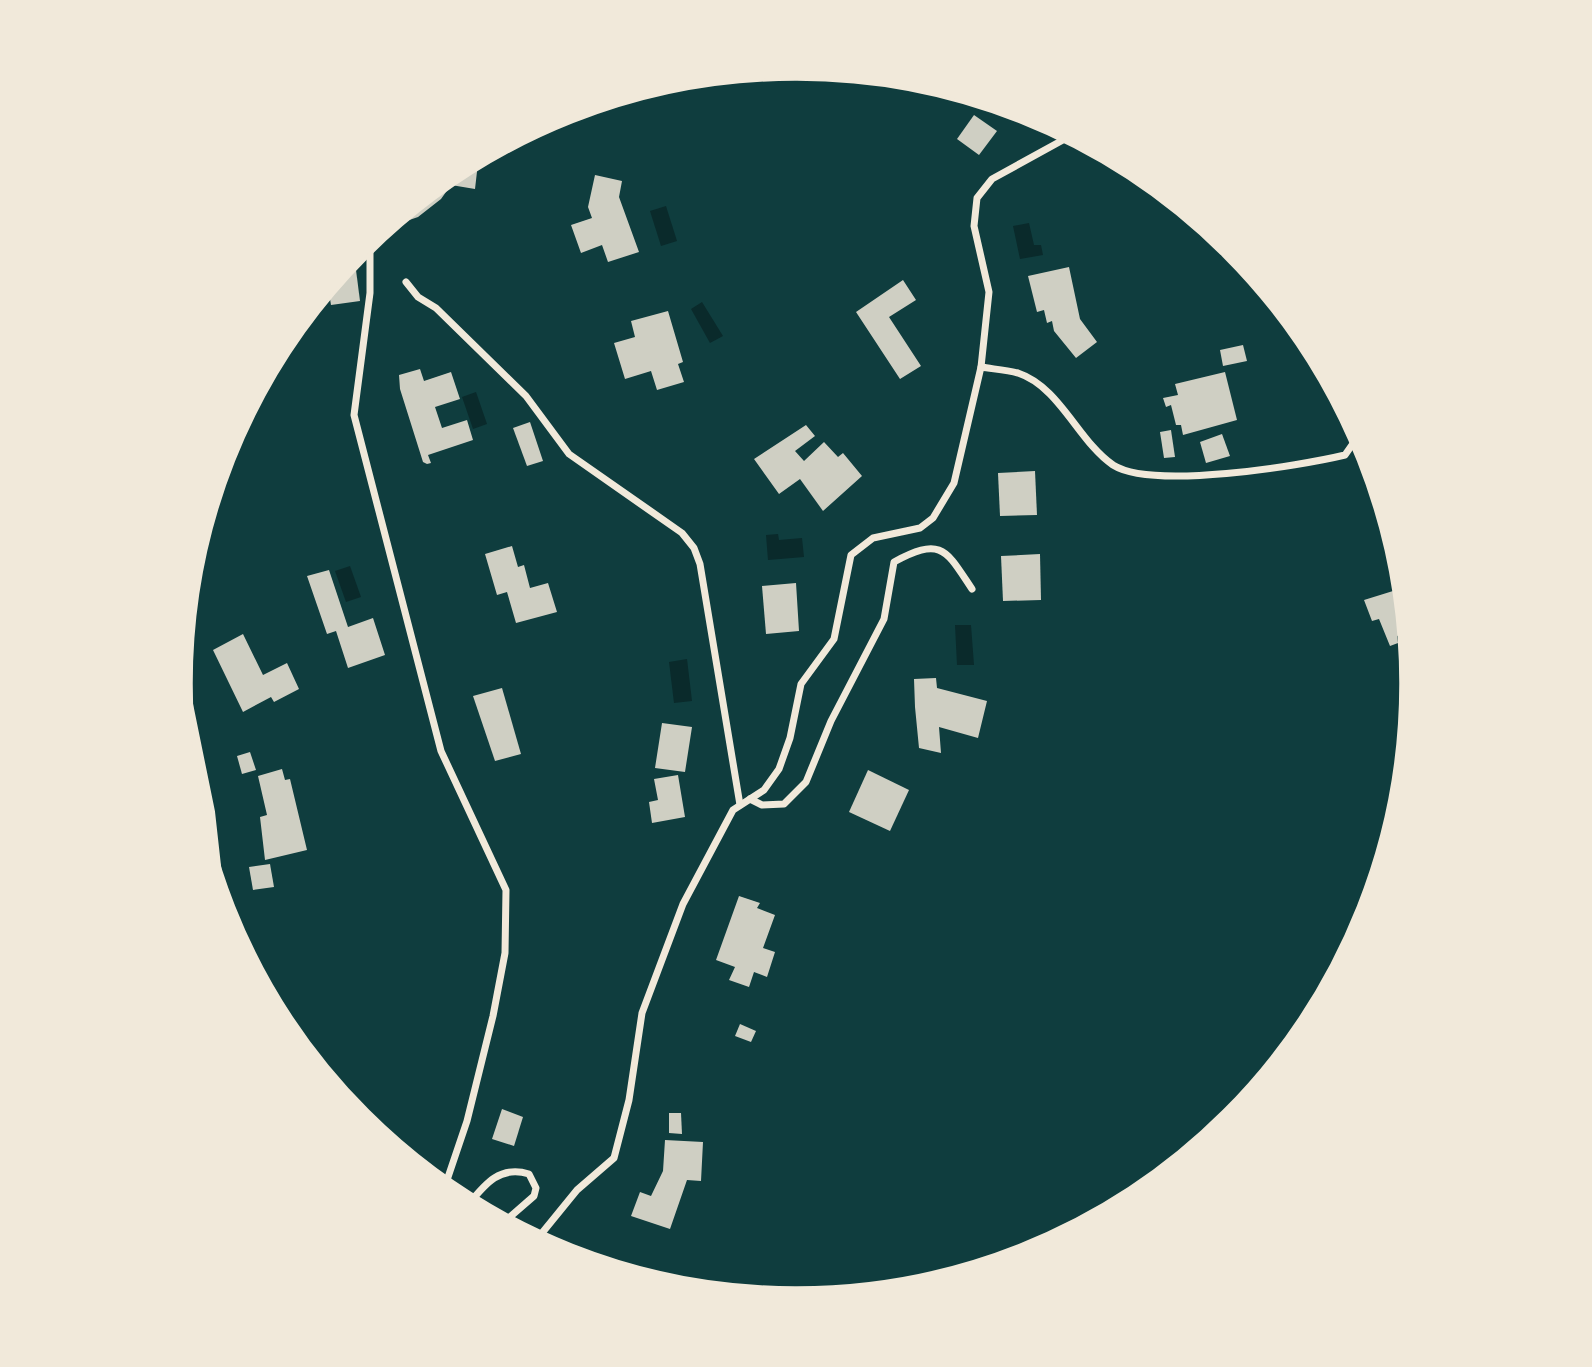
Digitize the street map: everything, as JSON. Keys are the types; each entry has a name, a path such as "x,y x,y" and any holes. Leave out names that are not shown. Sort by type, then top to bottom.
{"street":[{"path":"543,1232 577,1190 614,1158 629,1100 647,1001 683,904 733,810 764,790 779,769 790,738 801,684 834,639 851,555 873,538 919,528 933,518 954,483 981,367 989,292 974,226 977,198 992,179 1062,141"},
{"path":"370,254 370,293 354,415 441,751 448,772 499,869 507,898 505,953 494,1016 467,1121 448,1177"},
{"path":"406,282 418,297 436,308 526,396 569,454 682,533 694,548 714,635 740,805"},
{"path":"981,367 1018,373 1037,383 1071,419 1090,445 1115,466 1154,477 1305,465 1345,455 1352,445"},
{"path":"750,799 762,806 784,804 806,782 831,721 884,619 894,562 926,549 939,550 951,555 972,589"},
{"path":"194,740 212,841"},
{"path":"475,1196 487,1181 499,1174 516,1170 529,1174 536,1188 534,1196 511,1216"}],"water":[{"path":"666,206 677,241 661,246 650,211"},
{"path":"1029,223 1034,245 1041,245 1043,255 1020,259 1013,226"},
{"path":"702,302 723,336 710,343 691,309"},
{"path":"476,392 487,424 473,429 462,397"},
{"path":"778,534 779,540 802,538 804,557 768,560 766,535"},
{"path":"350,566 361,597 346,602 335,571"},
{"path":"955,625 971,625 974,665 957,665"},
{"path":"687,659 692,701 674,703 669,662"}],"building":[{"path":"974,115 997,131 979,155 957,139"},
{"path":"477,170 475,189 454,185"},
{"path":"595,175 622,181 619,197 639,252 608,262 602,245 581,253 571,225 592,218 588,207"},
{"path":"447,190 441,199 418,217 407,221"},
{"path":"1069,267 1080,319 1097,342 1076,358 1054,331 1052,321 1047,323 1044,310 1037,312 1028,276"},
{"path":"355,270 360,301 331,305 330,298"},
{"path":"903,280 916,300 889,317 921,366 900,379 856,312"},
{"path":"668,311 683,362 678,364 684,382 657,390 651,371 625,379 614,343 635,337 631,321"},
{"path":"1243,345 1247,361 1223,366 1220,350"},
{"path":"420,369 424,381 451,372 460,399 435,407 442,428 467,420 473,440 428,455 431,463 427,464 423,462 400,389 399,375"},
{"path":"1225,372 1237,420 1183,435 1181,425 1176,425 1171,405 1166,407 1163,398 1178,395 1175,384"},
{"path":"530,422 543,461 527,466 513,428"},
{"path":"806,425 815,436 795,451 804,461 824,442 838,457 843,453 862,476 823,511 800,479 779,494 754,459"},
{"path":"1171,430 1175,457 1164,458 1160,432"},
{"path":"1222,434 1230,456 1206,463 1200,442"},
{"path":"1035,471 1037,515 1000,516 998,473"},
{"path":"512,546 518,567 524,565 530,588 548,583 557,612 516,623 507,592 497,595 485,554"},
{"path":"1040,554 1041,600 1003,601 1001,556"},
{"path":"329,570 348,627 373,618 385,655 348,668 336,631 327,634 307,576"},
{"path":"796,583 799,631 766,634 762,586"},
{"path":"1393,591 1398,643 1390,646 1379,619 1372,621 1364,600"},
{"path":"243,634 263,675 287,663 299,689 274,702 271,697 243,712 213,650"},
{"path":"936,678 937,688 987,701 978,738 939,727 941,753 919,748 915,707 914,679"},
{"path":"502,688 521,754 495,761 473,696"},
{"path":"662,723 692,727 685,772 655,768"},
{"path":"250,752 256,770 242,774 237,756"},
{"path":"282,769 285,780 290,779 307,850 265,860 260,817 267,815 258,776"},
{"path":"868,770 909,790 890,831 849,812"},
{"path":"678,775 685,817 652,823 649,802 658,800 654,779"},
{"path":"270,864 274,887 253,890 249,867"},
{"path":"739,896 760,903 757,908 775,915 763,948 775,952 767,977 754,972 749,987 729,980 735,967 716,960"},
{"path":"740,1024 756,1031 751,1042 735,1036"},
{"path":"502,1109 523,1117 514,1146 492,1139"},
{"path":"669,1113 681,1113 682,1134 669,1133"},
{"path":"665,1140 703,1142 701,1181 687,1180 670,1229 631,1216 640,1192 651,1196 663,1171"}]}
